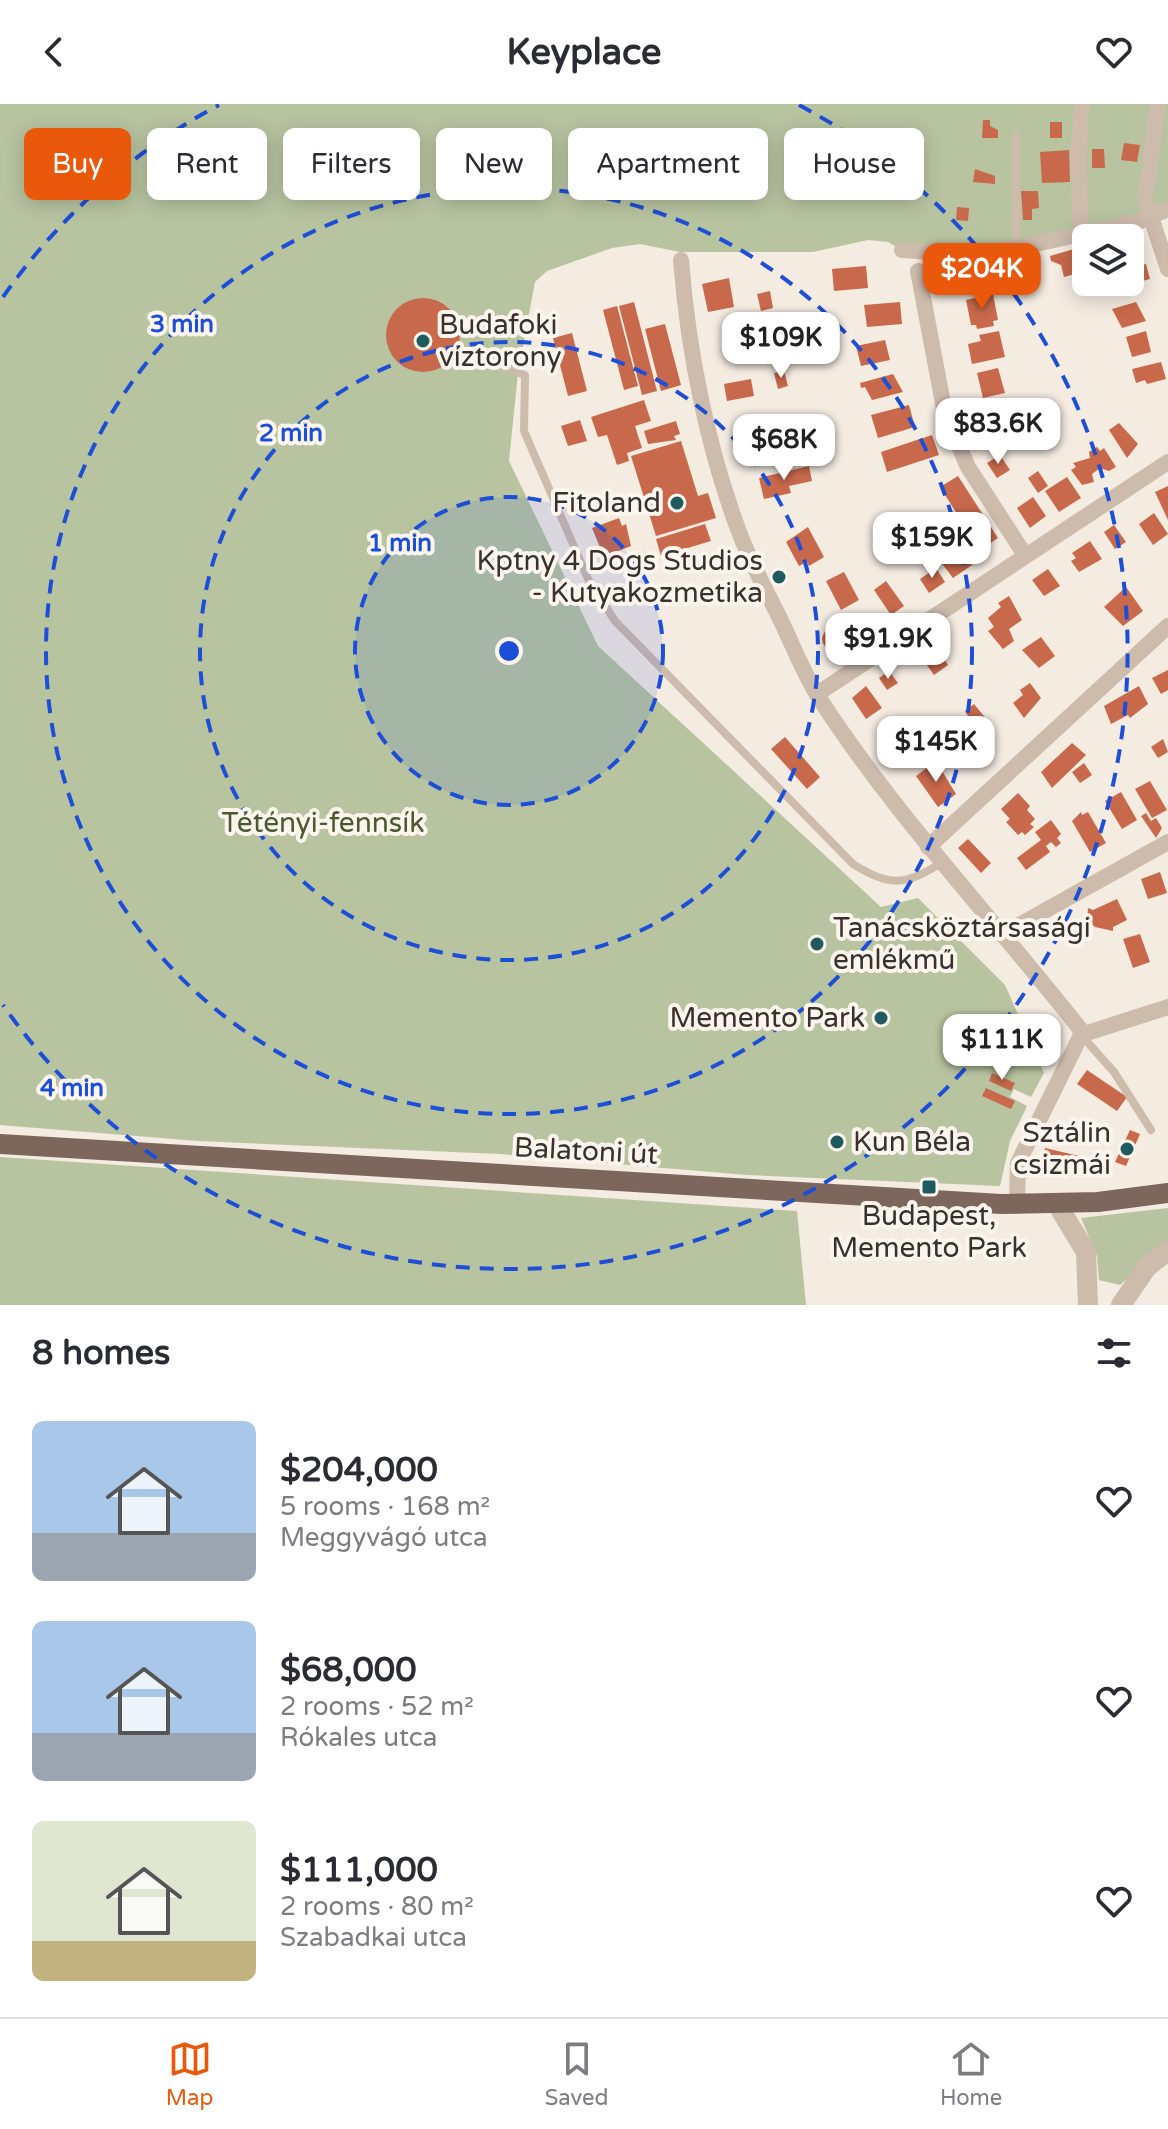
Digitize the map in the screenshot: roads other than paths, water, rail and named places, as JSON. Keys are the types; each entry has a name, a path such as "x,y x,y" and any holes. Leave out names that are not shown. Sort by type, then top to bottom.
{"main road":[{"name":"Balatoni út","path":"0,1144 1017,1204 1057,1204 1168,1193"}],"street":[{"path":"1081,224 1078,157 1082,104"},
{"path":"1158,104 1145,199 1160,211 1168,269"},
{"path":"1128,224 1160,211"},
{"path":"902,250 967,254 1072,235"},
{"path":"681,260 684,303 704,407 731,505 742,539 817,694 928,847 1005,933 1081,1035"},
{"path":"918,271 945,414 968,467 1025,555"},
{"path":"817,694 1168,462"},
{"path":"928,847 1168,626"},
{"path":"1005,933 1168,842"},
{"path":"1017,1204 1018,1163 1081,1035 1168,1007"},
{"path":"1057,1204 1086,1252 1088,1298 1108,1293 1122,1304 1147,1267 1168,1251"}],"lane":[{"path":"1016,135 1016,247"},
{"path":"456,350 525,375 524,431 589,581 615,621 853,864 881,880 897,881 913,879 941,863"},
{"path":"1081,1035 1114,1072 1151,1130"}],"place":[{"name":"Budafoki víztorony","path":"423,341"},
{"name":"Fitoland","path":"677,503"},
{"name":"Kptny 4 Dogs Studios - Kutyakozmetika","path":"779,577"},
{"name":"Tanácsköztársasági emlékmű","path":"817,944"},
{"name":"Memento Park","path":"881,1018"},
{"name":"Kun Béla","path":"837,1142"},
{"name":"Sztálin csizmái","path":"1127,1149"},
{"name":"Budapest, Memento Park","path":"929,1187"}],"park label":[{"name":"Tétényi-fennsík","path":"323,823"}]}
